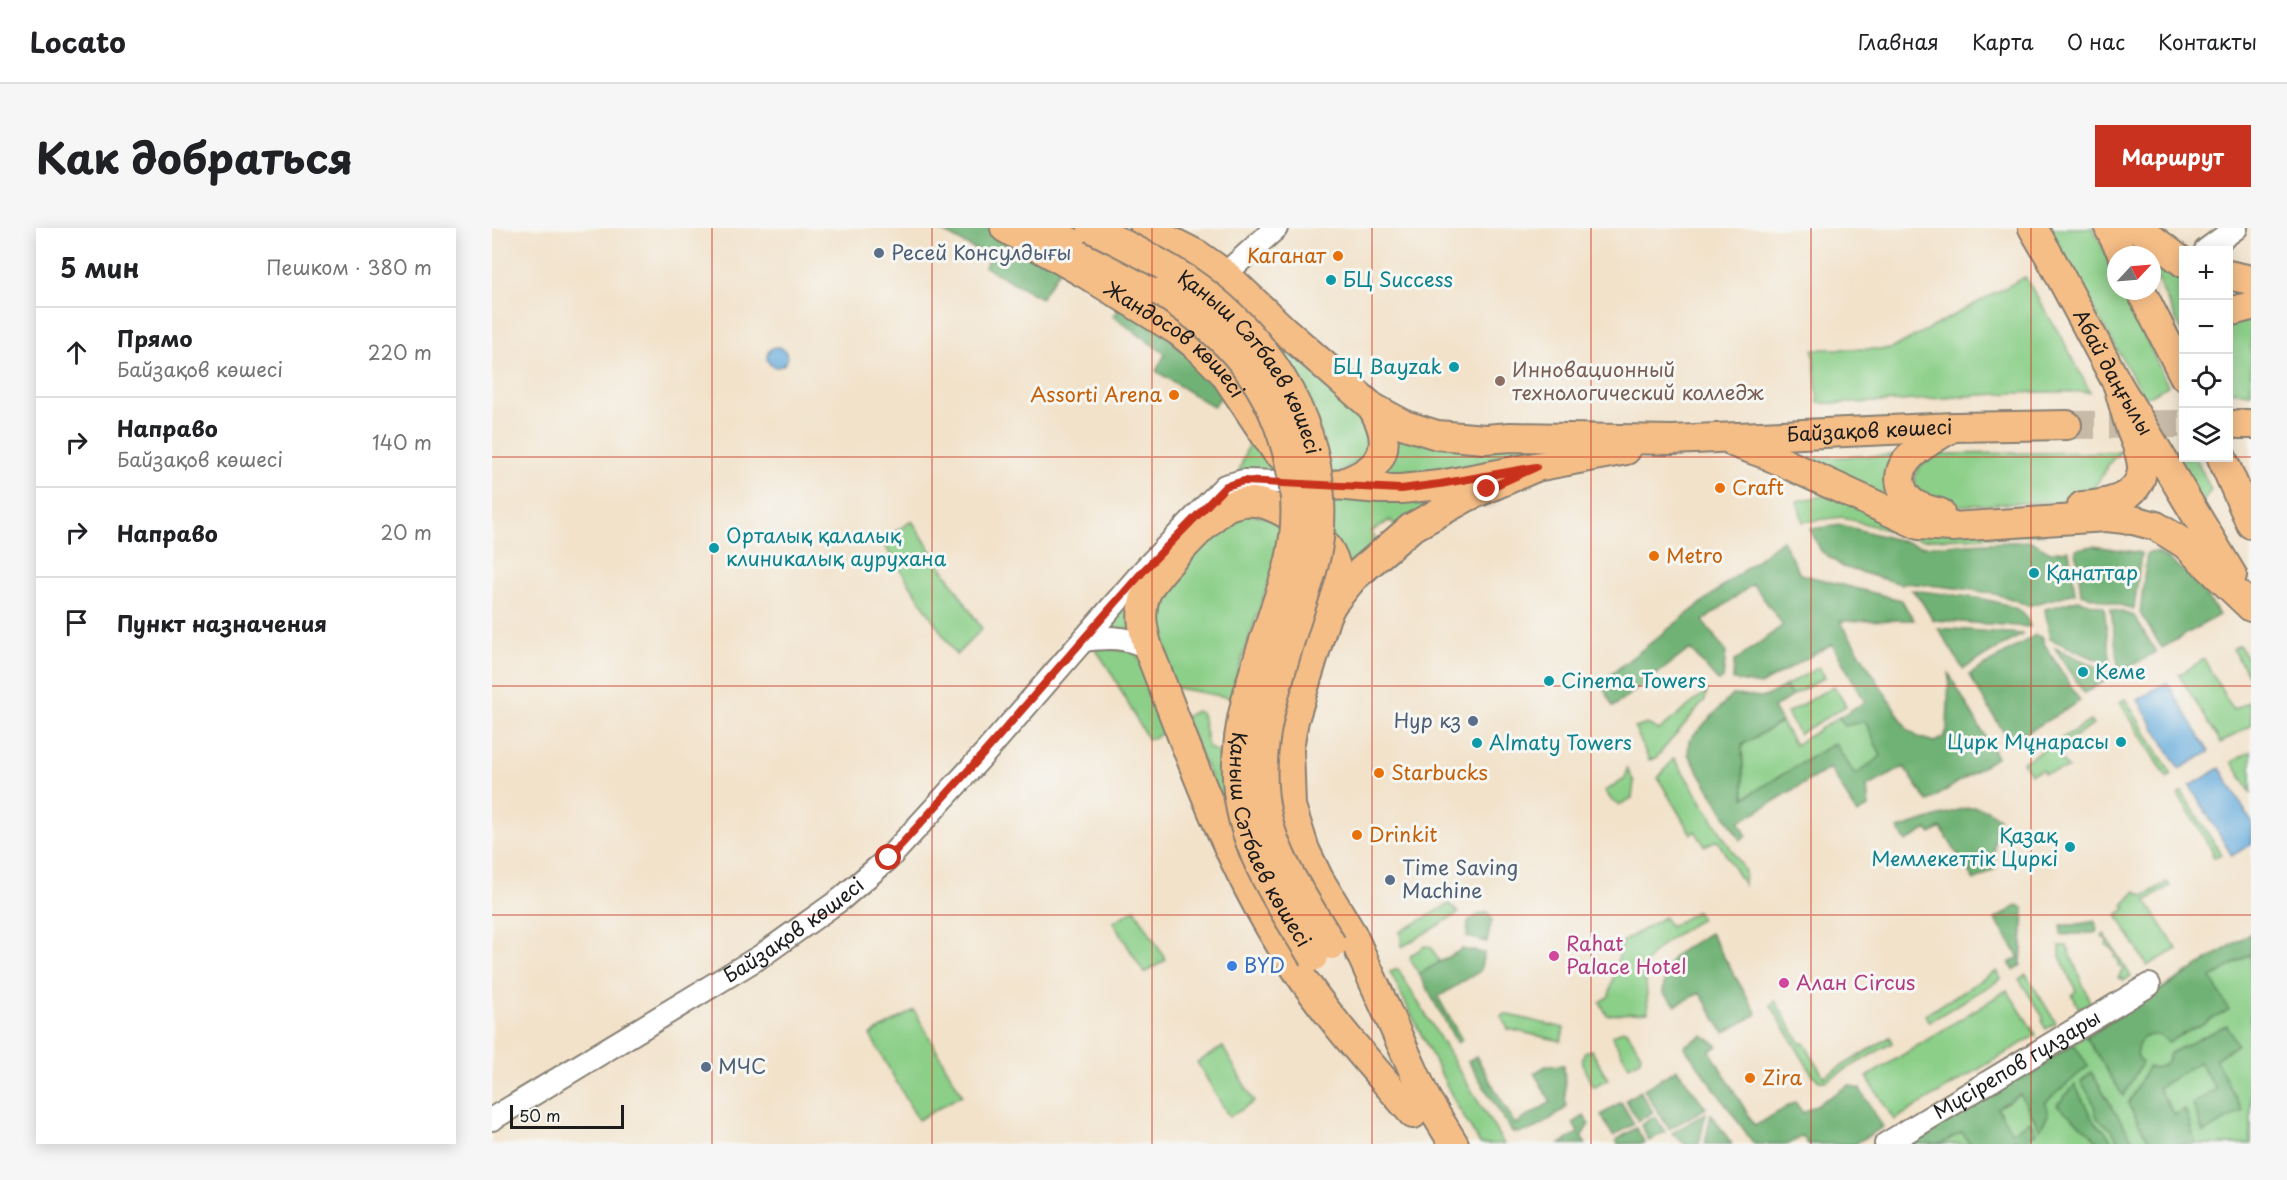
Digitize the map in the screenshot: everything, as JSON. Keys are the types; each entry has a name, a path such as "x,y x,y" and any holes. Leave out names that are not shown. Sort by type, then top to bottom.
{"main road":[{"name":"Жандосов көшесі","path":"1005,228 1086,274 1178,331 1200,349 1230,381 1276,451 1324,485"},
{"name":"Қаныш Сәтбаев көшесі","path":"1045,228 1161,292 1205,323 1224,341 1262,387 1280,426 1295,494 1294,537 1288,566 1245,705 1237,749 1239,802 1252,850 1262,871 1323,951 1421,1108 1454,1144"},
{"name":"Қаныш Сәтбаев көшесі","path":"1092,228 1170,270 1207,295 1229,314 1275,365 1300,411 1310,438 1320,491 1319,539 1268,717 1263,776 1268,821 1274,840 1323,951"},
{"path":"1144,228 1198,255 1225,274 1284,330 1372,407 1379,419 1385,441 1379,459 1365,472 1324,485"},
{"name":"Абай даңғылы","path":"2033,228 2118,385 2251,607"},
{"path":"2109,228 2118,246"},
{"path":"2138,228 2179,260"},
{"path":"2233,276 2251,280"},
{"path":"2146,300 2179,366"},
{"path":"2233,310 2251,306"},
{"path":"1954,427 1906,460 1899,477 1904,495 1915,506 1942,514 2102,505 2126,496 2137,485 2142,472 2140,456 2118,385"},
{"name":"Байзақов көшесі","path":"1372,407 1420,431 1460,438 1485,439 1511,437 1725,439 1954,427 2067,424"},
{"path":"1725,439 1765,454 1919,525 1953,527 2107,517 2156,526 2185,544 2251,607"},
{"name":"Байзақов көшесі","path":"1324,485 1401,489 1440,484 1595,457 1672,440"},
{"path":"2224,462 2251,524"},
{"path":"1332,604 1354,577 1411,528 1460,501 1536,467"},
{"path":"2234,486 2251,513"},
{"path":"1241,502 1257,503 1280,509 1310,527 1330,550 1337,573 1337,589 1326,616 1294,720 1289,747 1291,806 1305,850 1319,879 1352,934 1421,1108 1296,969 1268,924 1232,859 1210,809 1148,648 1142,624 1142,607 1150,585 1223,510 1241,502"},
{"name":"Қаныш Сәтбаев көшесі","path":"1421,1108 1431,1144"}],"street":[{"path":"1225,274 1276,228"},
{"path":"2211,246 2236,228"},
{"name":"Байзақов көшесі","path":"492,1119 717,984 786,939 841,899 889,858 1145,569 1226,486 1244,481 1324,485"},
{"path":"1084,640 1109,637 1125,639 1148,648"},
{"name":"Мүсірепов гүлзары","path":"1886,1144 2149,985"}],"green space":[{"path":"936,228 993,228 1062,266 1041,298 985,267 989,257"},
{"path":"2047,228 2093,228 2107,256 2107,300 2128,300 2168,386 2145,398"},
{"path":"2161,257 2179,268 2179,325 2161,287"},
{"path":"2025,277 2063,340 2090,392 1818,403 1813,349 1891,349"},
{"path":"1122,303 1152,322 1226,390 1213,407 1156,371 1165,354 1113,316"},
{"path":"2251,318 2251,393 2233,391 2233,321"},
{"path":"1255,321 1361,412 1379,447 1331,478 1321,434 1305,394 1283,356"},
{"path":"1250,429 1280,473 1238,474 1248,445"},
{"path":"1392,435 1578,445 1451,471 1373,481"},
{"path":"2121,452 2111,461 2092,491 2075,501 1948,506 1919,493 1915,480 1915,474 1920,466 1936,454"},
{"path":"1899,455 1898,506 1808,458"},
{"path":"2180,462 2198,462 2211,490 2201,505"},
{"path":"1475,488 1397,527 1390,520 1371,532 1377,541 1347,577 1331,533 1332,498"},
{"path":"1828,495 2046,534 1921,540 1842,517 1803,522 1797,501"},
{"path":"1220,502 1137,633 1097,632"},
{"path":"1234,512 1282,520 1279,543 1267,588 1231,698 1172,687 1154,638 1154,600"},
{"path":"912,521 982,629 956,655 881,540"},
{"path":"1841,525 1921,546 2031,541 2050,552 2069,550 2075,593 2027,606 2015,600 1985,592 1901,584 1843,567 1821,551 1810,529"},
{"path":"1782,540 1800,574 1901,600 1914,620 1840,621 1907,729 1918,737 1934,742 1943,738 1947,730 1949,674 1997,757 1928,802 1904,767 1867,787 1869,807 1857,814 1830,768 1739,822 1747,836 1740,840 1688,754 1689,740 1732,695 1765,697 1785,686 1792,696 1773,708 1781,722 1742,745 1744,798 1835,743 1855,775 1881,756 1865,721 1845,726 1839,717 1865,702 1832,644 1760,685 1733,680 1734,662 1783,625 1753,584 1703,621 1726,652 1723,679 1718,681 1690,649 1613,707 1601,682"},
{"path":"2093,546 2141,553 2134,609 2081,594 2076,549"},
{"path":"2158,552 2198,582 2219,615 2162,648 2140,613 2147,553"},
{"path":"1912,590 1984,599 2011,606 2024,614 2030,627 1933,620"},
{"path":"2078,600 2104,607 2111,666 2050,639 2045,609"},
{"path":"2111,609 2134,616 2156,652 2119,673"},
{"path":"1938,628 2023,634 1963,669"},
{"path":"2035,635 2043,638 2043,642 2080,701 2010,743 1969,675"},
{"path":"2239,645 2251,665 2251,679 2232,649"},
{"path":"1094,647 1135,651 1174,728 1148,740 1109,669"},
{"path":"2055,648 2112,674 2114,676 2084,693"},
{"path":"2204,659 2233,710 2248,702 2251,706 2251,725 2221,743 2179,675"},
{"path":"1819,667 1825,677 1792,696 1785,686"},
{"path":"1834,686 1846,706 1799,734 1787,713"},
{"path":"1707,691 1705,700 1656,758 1649,760 1635,728 1647,724 1659,730"},
{"path":"2125,699 2172,775 2167,778 2120,702"},
{"path":"1196,711 1202,714 1208,747 1224,756 1241,848 1184,717"},
{"path":"1839,717 1845,726 1865,721 1881,756 1855,775 1835,743 1744,798 1742,745 1781,722 1795,745"},
{"path":"2090,721 2093,725 2055,749 2068,769 2044,773 2042,769 2030,774 2023,762"},
{"path":"2251,751 2251,793 2232,762"},
{"path":"1674,758 1745,871 1744,885 1717,840 1705,846 1695,831 1691,834 1658,778"},
{"path":"1627,768 1634,782 1632,798 1619,805 1612,801 1605,791 1625,779"},
{"path":"2182,792 2221,854 2214,858 2213,852 2178,795"},
{"path":"1974,807 1987,810 1999,818 1994,845 1996,868 1974,881 1941,828 1931,834 1927,829 1906,842 1898,829 1962,809"},
{"path":"2167,882 2170,886 2146,901 2177,949 2147,966 2117,915 2126,908 2123,905 2136,891 2144,896"},
{"path":"1449,904 1459,913 1402,947 1400,932"},
{"path":"2019,905 2024,909 2021,965 2014,970 2009,963 2019,957 1995,919"},
{"path":"1135,909 1166,960 1144,973 1113,922"},
{"path":"1697,911 1701,919 1661,946 1645,966 1648,1012 1607,1015 1600,1002 1609,996 1622,942 1664,917 1670,927"},
{"path":"1488,912 1492,919 1487,942 1467,937 1468,921"},
{"path":"2095,921 2097,931 2094,933 2061,935 2061,925"},
{"path":"1710,933 1757,1014 1724,1033 1700,993 1676,1005 1663,993 1670,962 1681,950"},
{"path":"2251,933 2251,1144 1911,1144"},
{"path":"2251,933 2251,954 2211,978 2229,1010 2168,1042 2156,1035 2143,1038 2137,1050 2142,1063 2123,1096 2086,1037"},
{"path":"2104,934 2131,976 2125,980 2118,978 2123,969 2114,957 2116,954 2106,944 2108,941 2102,937"},
{"path":"1425,946 1431,947 1440,963 1419,974 1410,959 1411,955"},
{"path":"2060,946 2067,946 2090,1002 2079,1009 2072,994 2076,991 2060,956"},
{"path":"1462,949 1484,953 1480,971 1438,997 1462,1040 1457,1043 1419,974"},
{"path":"1398,969 1504,1144 1480,1144 1456,1104 1390,972"},
{"path":"1996,971 2001,979 1929,1022 1925,1015"},
{"path":"2026,974 2056,1023 2046,1029 2042,1022 2043,1017 2019,979"},
{"path":"2007,990 2036,1035 1894,1120 1867,1077"},
{"path":"1775,1001 1824,1077 1890,1037 1892,1043 1826,1081 1819,1081 1812,1074 1771,1005"},
{"path":"914,1010 962,1095 918,1120 870,1035"},
{"path":"1505,1014 1564,1028 1561,1041 1508,1029 1501,1016"},
{"path":"2227,1025 2237,1045 2215,1059 2243,1111 2203,1133 2193,1104 2216,1089 2199,1062 2158,1088 2175,1115 2185,1109 2196,1144 2151,1144 2128,1104 2148,1067 2163,1065 2170,1053"},
{"path":"1623,1030 1627,1031 1641,1054 1640,1060 1629,1066 1612,1036"},
{"path":"1703,1035 1718,1046 1710,1051 1755,1126 1795,1102 1803,1113 1849,1085 1860,1089 1883,1127 1855,1144 1808,1144 1803,1136 1789,1144 1754,1144 1684,1046"},
{"path":"2074,1044 2088,1066 2046,1102 2048,1115 2040,1129 2020,1094 1997,1108 2012,1132 2030,1121 2036,1133 2021,1143 2015,1139 2007,1144 1970,1144 1962,1132 1941,1144 1911,1144"},
{"path":"1223,1047 1254,1102 1229,1117 1197,1062"},
{"path":"1591,1050 1608,1079 1593,1087 1582,1059 1585,1052"},
{"path":"1476,1056 1515,1124 1551,1102 1534,1073 1546,1066 1564,1065 1566,1108 1533,1129 1519,1133 1512,1132 1468,1061"},
{"path":"1677,1069 1706,1108 1669,1129 1644,1089"},
{"path":"2091,1072 2135,1144 2120,1144 2112,1130 2097,1118 2093,1102 2081,1081"},
{"path":"2075,1085 2094,1122 2105,1131 2114,1144 2099,1144 2091,1134 2057,1105"},
{"path":"1640,1091 1653,1112 1638,1121 1626,1100"},
{"path":"1621,1102 1634,1124 1613,1136 1601,1115"},
{"path":"1706,1113 1699,1144 1685,1144 1672,1133"},
{"path":"1711,1114 1732,1144 1705,1144"},
{"path":"1584,1116 1589,1124 1581,1137 1586,1144 1560,1144 1578,1133 1573,1123"},
{"path":"1655,1116 1665,1132 1649,1141 1641,1125"},
{"path":"1636,1128 1645,1143 1618,1144 1616,1140"}],"water":[{"path":"777,347 784,350 787,357 784,364 777,367 770,364 767,357 770,350"},
{"path":"2167,682 2209,752 2179,769 2138,700"},
{"path":"2220,768 2251,821 2251,844 2232,856 2190,786"}],"tunnel":[{"path":"2067,425 2179,424"}],"place":[{"name":"Ресей Консулдығы","path":"879,253"},
{"name":"Каганат","path":"1338,256"},
{"name":"БЦ Success","path":"1331,280"},
{"name":"БЦ Bayzak","path":"1454,367"},
{"name":"Инновационный технологический колледж","path":"1500,381"},
{"name":"Assorti Arena","path":"1174,395"},
{"name":"Craft","path":"1720,488"},
{"name":"Орталық қалалық клиникалық аурухана","path":"714,548"},
{"name":"Metro","path":"1654,556"},
{"name":"Қанаттар","path":"2034,573"},
{"name":"Кеме","path":"2083,672"},
{"name":"Cinema Towers","path":"1549,681"},
{"name":"Нур кз","path":"1473,721"},
{"name":"Цирк Мұнарасы","path":"2121,742"},
{"name":"Almaty Towers","path":"1477,743"},
{"name":"Starbucks","path":"1379,773"},
{"name":"Drinkit","path":"1357,835"},
{"name":"Қазақ Мемлекеттік Циркі","path":"2070,847"},
{"name":"Time Saving Machine","path":"1390,880"},
{"name":"Rahat Palace Hotel","path":"1554,956"},
{"name":"BYD","path":"1232,966"},
{"name":"Алан Circus","path":"1784,983"},
{"name":"МЧС","path":"706,1067"},
{"name":"Zira","path":"1750,1078"}],"route":[{"path":"889,858 1145,569 1226,486 1244,481 1401,489 1536,467 1487,489"}]}
